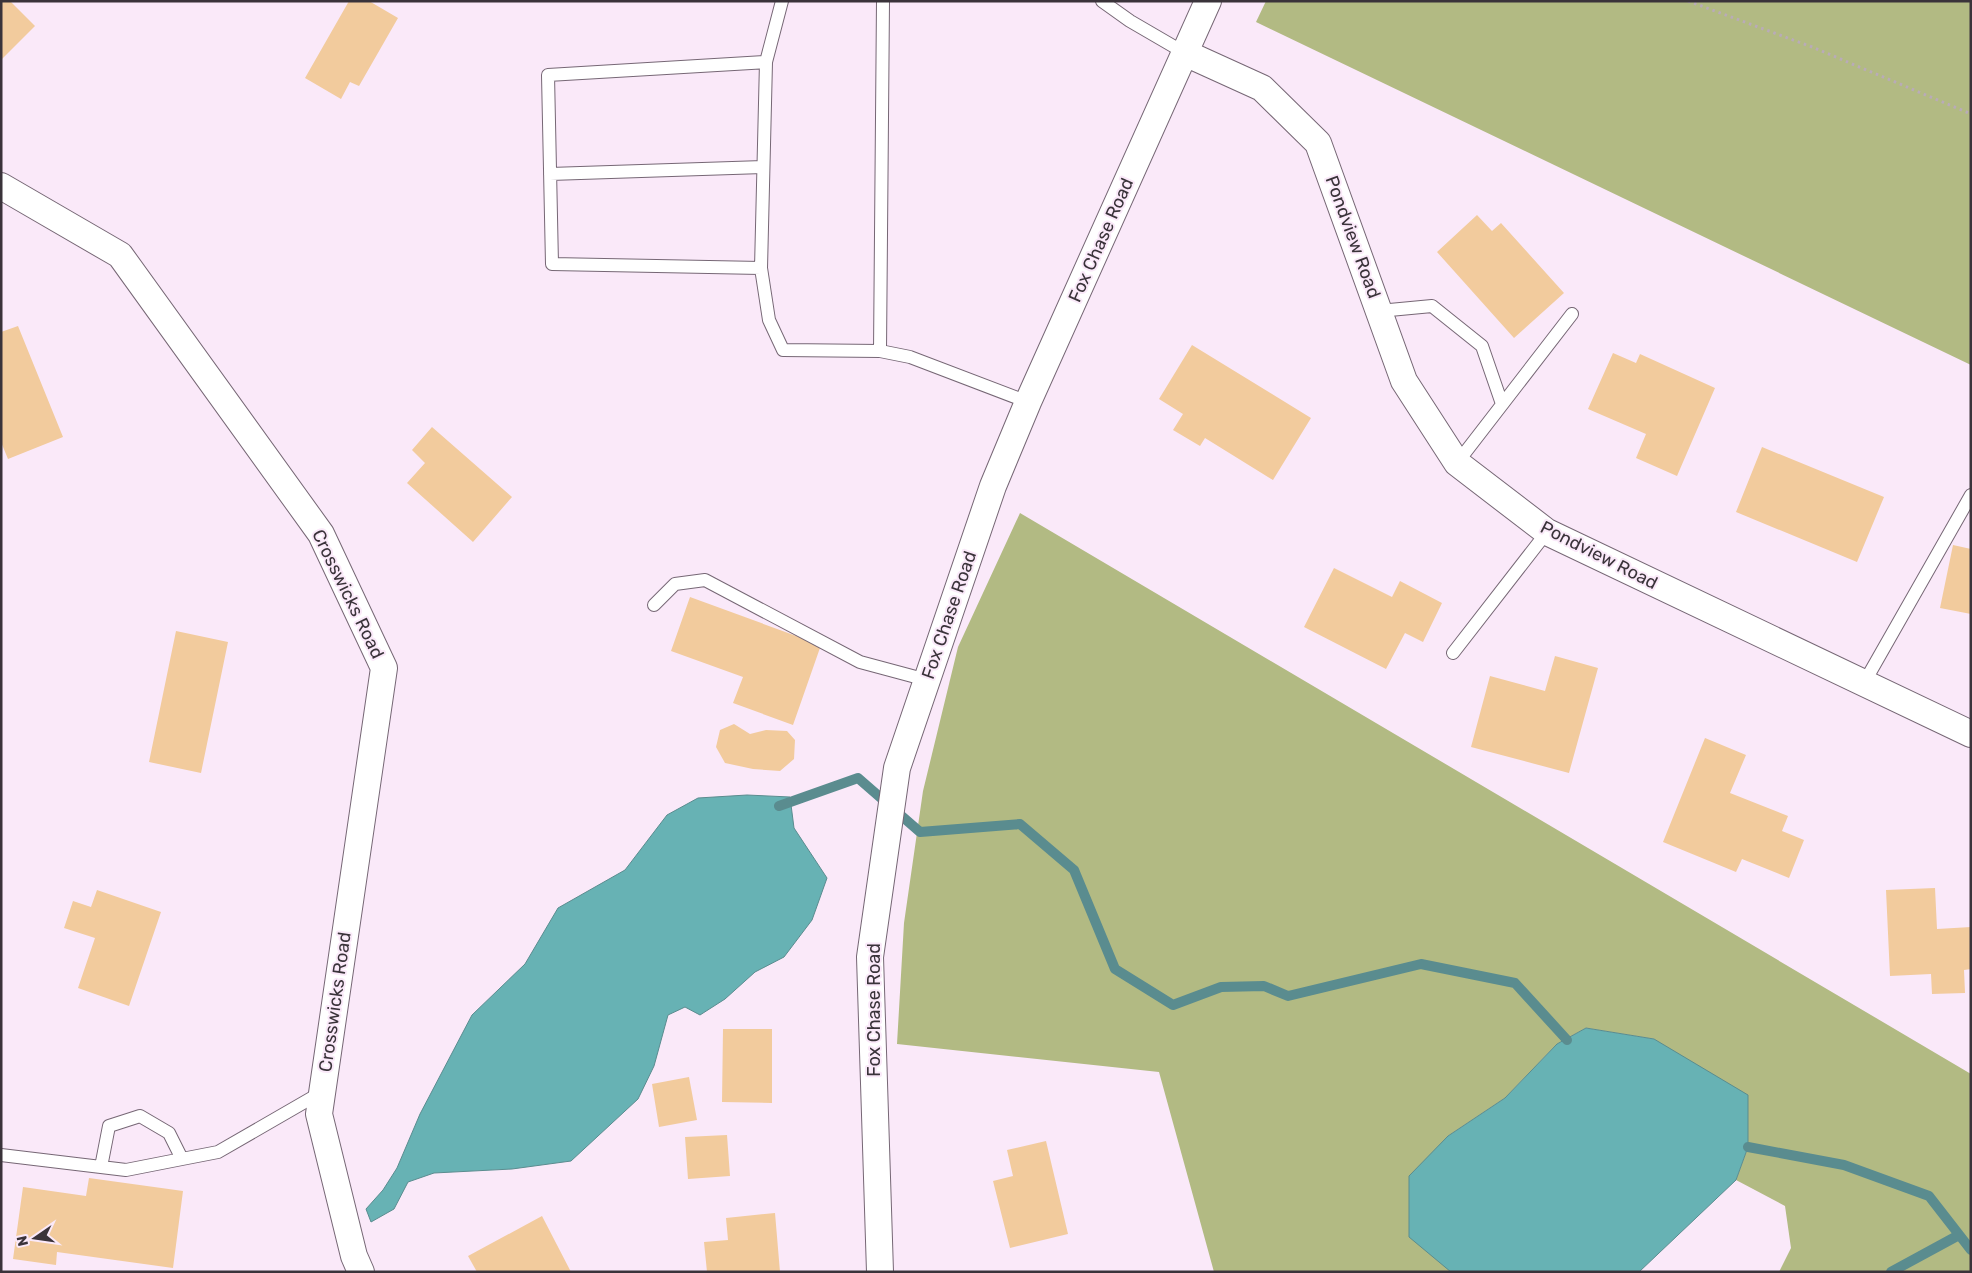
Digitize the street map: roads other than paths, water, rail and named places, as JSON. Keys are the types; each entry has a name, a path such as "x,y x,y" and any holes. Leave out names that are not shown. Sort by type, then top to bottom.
{"street":[{"name":"Fox Chase Road","path":"880,1272 870,957 898,768 993,486 1028,402 1208,1"},
{"name":"Pondview Road","path":"1185,53 1262,88 1318,143 1404,380 1457,464 1547,532 1971,734"},
{"name":"Crosswicks Road","path":"1,186 120,255 321,534 384,668 319,1114 354,1256 361,1272"}],"lane":[{"path":"782,1 766,62 761,268 770,320 783,350 880,351 910,357 1028,402"},
{"path":"880,351 883,1"},
{"path":"1102,1 1130,21 1185,53"},
{"path":"761,268 552,264 548,75 766,62"},
{"path":"550,174 763,167"},
{"path":"1380,311 1432,306 1482,346 1502,404"},
{"path":"1457,464 1572,314"},
{"path":"1864,683 1971,495"},
{"path":"1454,653 1547,532"},
{"path":"654,605 675,584 705,580 860,662 927,680"},
{"path":"1,1154 126,1170 218,1152 322,1092"},
{"path":"101,1167 109,1126 140,1116 169,1133 182,1159"}],"waterway":[{"path":"779,806 858,778 920,832 1020,824 1074,870 1115,969 1173,1005 1221,987 1264,986 1288,996 1421,964 1515,983 1567,1040"},
{"path":"1748,1147 1844,1165 1929,1196 1971,1250"},
{"path":"1891,1272 1959,1235"}]}
